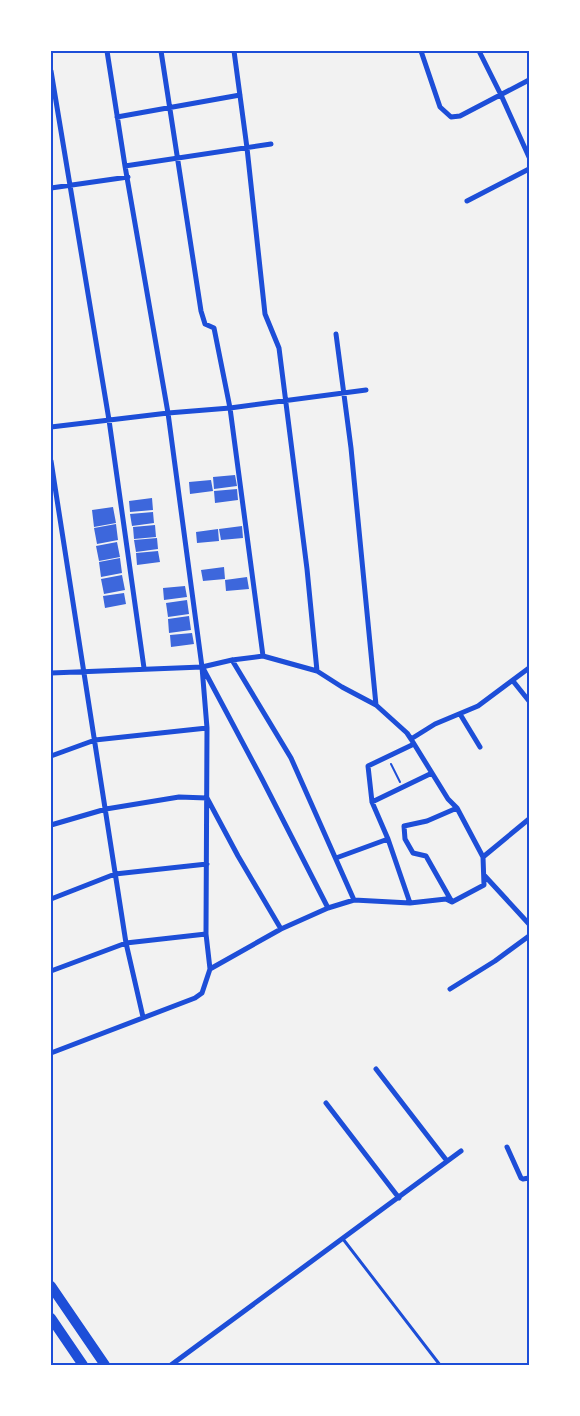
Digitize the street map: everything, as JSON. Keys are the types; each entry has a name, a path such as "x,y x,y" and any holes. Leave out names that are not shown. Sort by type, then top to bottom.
{"main road":[{"path":"51,1286 105,1365"},
{"path":"52,1321 83,1365"}],"street":[{"path":"51,1053 195,998 202,993 210,969 206,934 207,728 202,667 168,413 107,51"},
{"path":"161,51 201,311 204,324 214,328 230,408 263,656"},
{"path":"234,51 247,148 265,314 279,348 307,569 317,670"},
{"path":"421,51 440,107 451,117 460,116 529,80"},
{"path":"479,51 529,157"},
{"path":"51,71 109,420 144,668"},
{"path":"117,117 240,96"},
{"path":"125,166 271,144"},
{"path":"466,201 529,169"},
{"path":"51,188 128,177"},
{"path":"336,334 351,448 376,705"},
{"path":"51,427 168,413 230,408 366,390"},
{"path":"51,461 126,943 143,1017"},
{"path":"51,672 202,667 232,660 263,656 317,670 342,687 376,705 407,733 448,799 457,808 483,857 484,884 452,902"},
{"path":"232,660 292,758 354,900"},
{"path":"202,667 328,908"},
{"path":"410,903 388,839 372,802 368,766 413,742 435,724 478,706 529,668"},
{"path":"513,681 529,701"},
{"path":"460,714 480,747"},
{"path":"51,756 95,740 207,728"},
{"path":"372,802 432,773"},
{"path":"51,825 106,808 179,797 206,798"},
{"path":"206,798 281,929"},
{"path":"452,902 426,856 413,853 405,839 404,826 427,821 457,808"},
{"path":"483,857 529,819"},
{"path":"336,858 388,839"},
{"path":"51,899 115,874 207,864"},
{"path":"483,875 529,924"},
{"path":"210,969 281,929 328,908 354,900 410,903 446,899 452,902"},
{"path":"51,970 126,943 206,934"},
{"path":"450,990 529,936"},
{"path":"376,1069 447,1161"},
{"path":"326,1103 399,1198"},
{"path":"506,1147 521,1178 523,1180 529,1178"},
{"path":"171,1365 461,1151"}],"lane":[{"path":"344,1239 440,1365"}],"path":[{"path":"388,757 403,788"}],"building":[{"path":"235,475 237,486 214,489 213,477"},
{"path":"211,480 213,491 190,494 189,482"},
{"path":"237,489 238,500 215,503 214,491"},
{"path":"152,498 153,510 130,512 129,501"},
{"path":"113,507 116,523 94,527 92,510"},
{"path":"153,512 154,523 132,526 130,514"},
{"path":"116,524 118,540 97,544 94,528"},
{"path":"155,525 156,537 134,539 133,527"},
{"path":"242,526 243,538 221,540 219,529"},
{"path":"218,529 219,541 197,543 196,532"},
{"path":"157,538 158,549 136,552 134,540"},
{"path":"117,542 120,557 99,561 96,546"},
{"path":"158,551 160,562 137,565 136,553"},
{"path":"120,558 122,573 101,577 99,562"},
{"path":"224,567 225,579 203,581 201,570"},
{"path":"122,575 125,590 104,594 101,579"},
{"path":"247,577 249,589 226,591 225,580"},
{"path":"185,586 187,597 164,600 163,588"},
{"path":"124,593 126,604 105,608 103,596"},
{"path":"187,600 189,614 168,617 166,603"},
{"path":"189,616 191,630 169,633 168,619"},
{"path":"192,633 194,644 171,647 170,635"}]}
